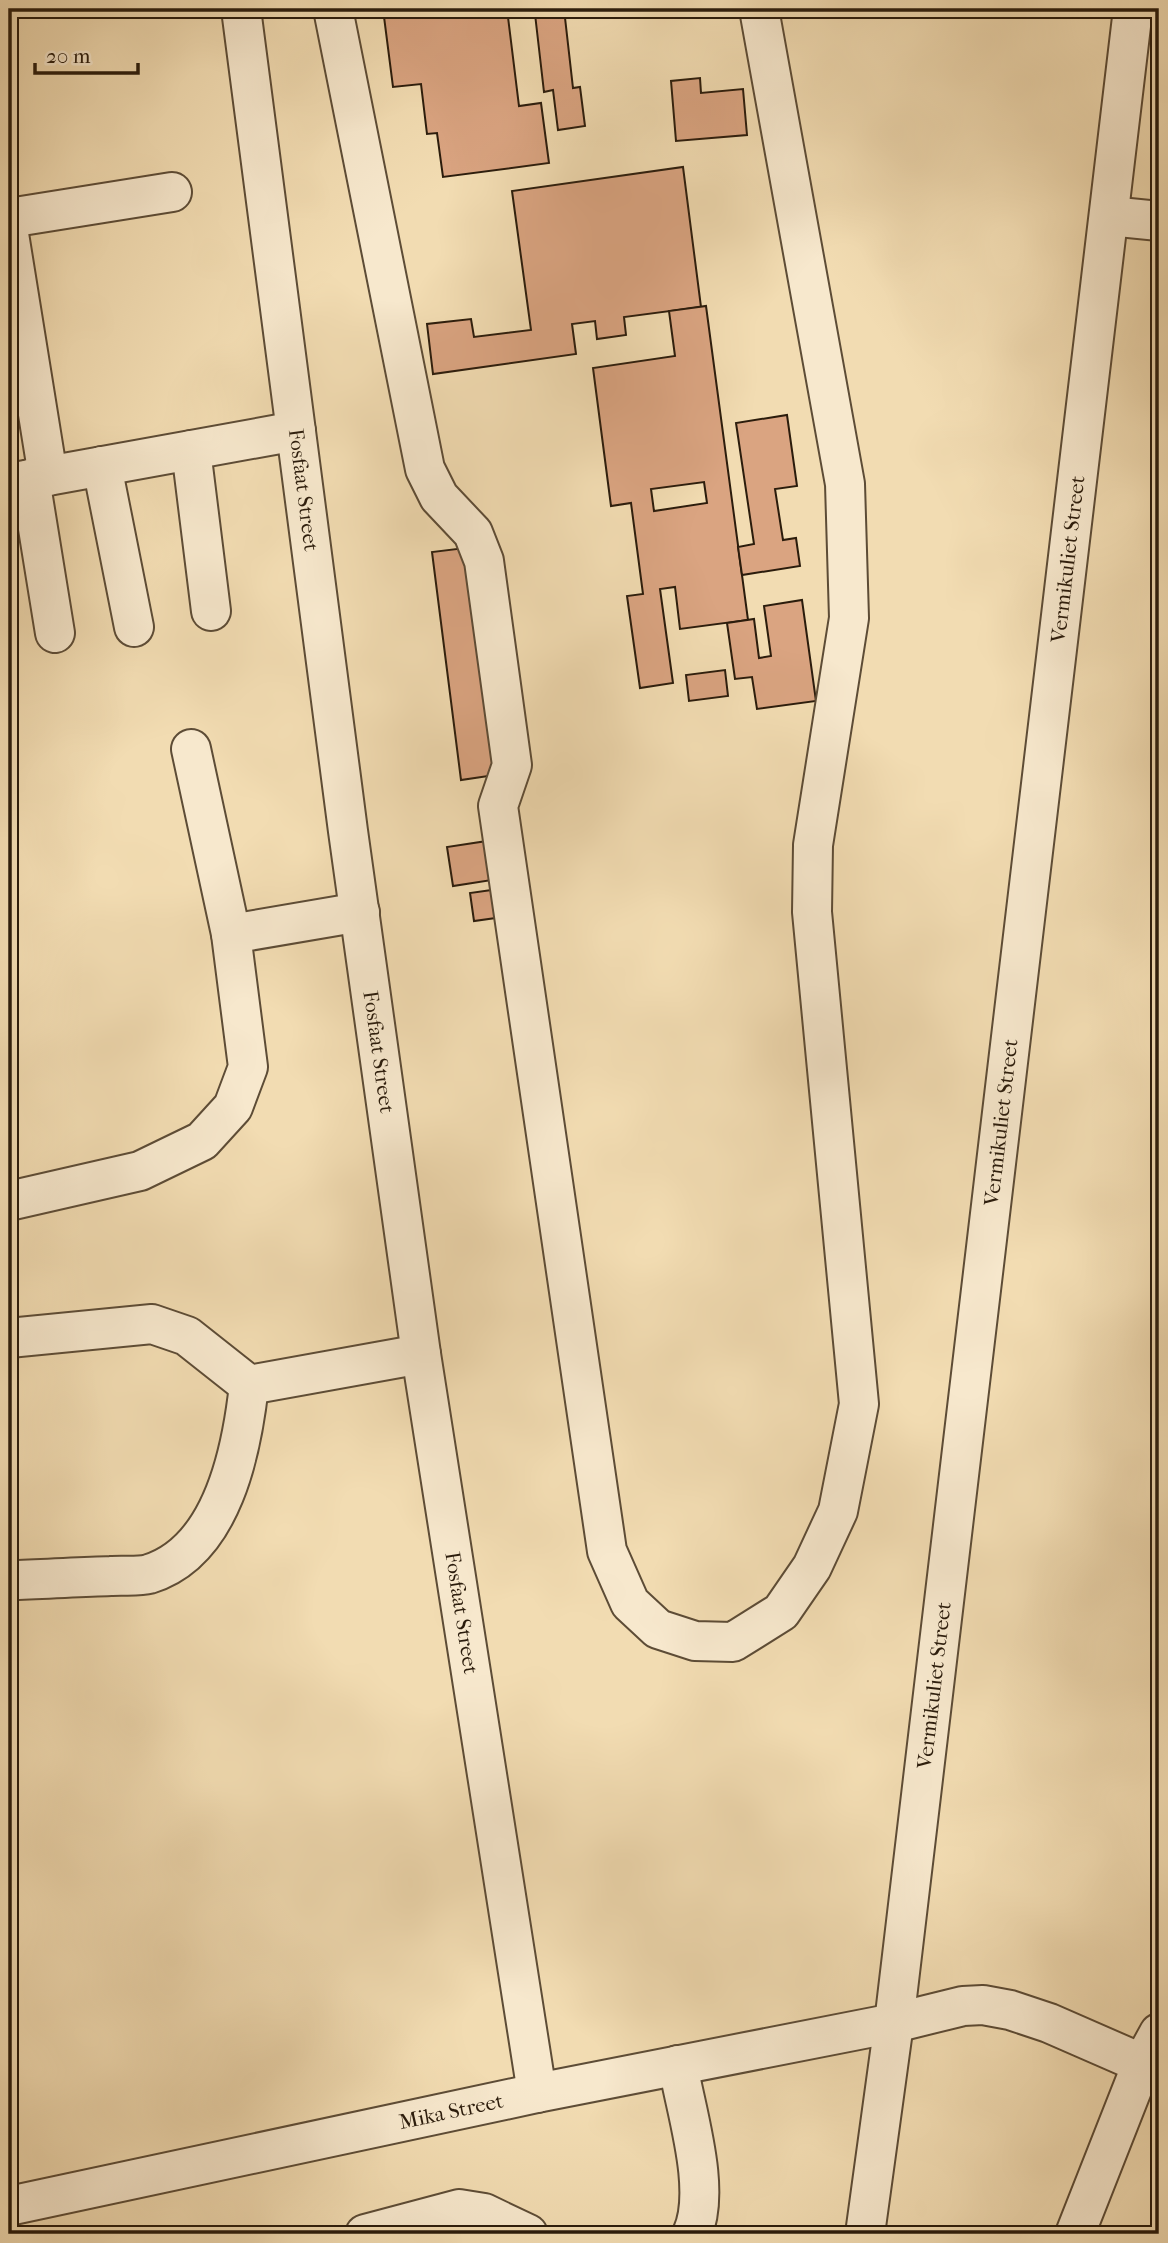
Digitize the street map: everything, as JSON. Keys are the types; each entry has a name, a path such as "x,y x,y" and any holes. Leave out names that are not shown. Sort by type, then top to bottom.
{"street":[{"name":"Fosfaat Street","path":"241,9 421,1354 537,2093"},
{"path":"333,9 425,469 439,496 473,533 484,561 512,765 498,806 607,1551 630,1603 658,1629 695,1641 733,1642 781,1612 812,1567 838,1511 859,1404 812,912 813,845 849,618 845,484 759,9"},
{"name":"Vermikuliet Street","path":"865,2234 894,2023 1133,9"},
{"path":"9,218 172,192"},
{"path":"1109,216 1159,221"},
{"path":"9,234 29,479 55,633"},
{"path":"29,479 296,431"},
{"path":"191,450 211,611"},
{"path":"102,466 134,627"},
{"path":"9,1201 140,1171 202,1141 233,1107 248,1067 231,934 191,749"},
{"path":"231,934 360,912"},
{"path":"9,1338 152,1324 187,1336 249,1385 421,1354"},
{"path":"9,1578 148,1574 177,1558 205,1530 232,1478 244,1431 249,1385"},
{"name":"Mika Street","path":"9,2206 537,2093 894,2023 963,2006 983,2005 1153,2056"},
{"path":"1075,2234 1153,2056"},
{"path":"678,2065 701,2191 698,2222 692,2234"},
{"path":"365,2234 407,2229 459,2209 484,2213 528,2234"}],"building":[{"path":"383,9 507,9 519,106 541,103 549,163 443,177 437,133 427,134 421,84 393,87"},
{"path":"518,9 564,9 573,88 580,87 585,126 558,130 553,90 544,92 535,14 519,16"},
{"path":"700,78 701,93 743,89 747,135 676,141 671,81"},
{"path":"683,167 701,307 624,317 626,335 597,339 595,321 572,324 576,354 433,374 427,324 471,319 474,337 531,330 512,191"},
{"path":"706,306 748,620 680,629 675,587 660,589 673,683 640,688 627,596 643,594 631,503 611,506 593,368 675,356 669,311","holes":["704,482 707,503 654,511 651,489"]},
{"path":"787,415 797,486 775,489 783,540 796,538 800,566 742,575 738,547 754,544 736,423"},
{"path":"473,547 502,774 461,780 432,552"},
{"path":"802,600 816,701 757,709 752,677 735,679 727,623 754,619 759,658 771,656 764,606"},
{"path":"725,670 728,696 689,701 686,675"},
{"path":"487,841 492,880 453,886 447,847"},
{"path":"506,888 510,916 474,921 470,893"}]}
